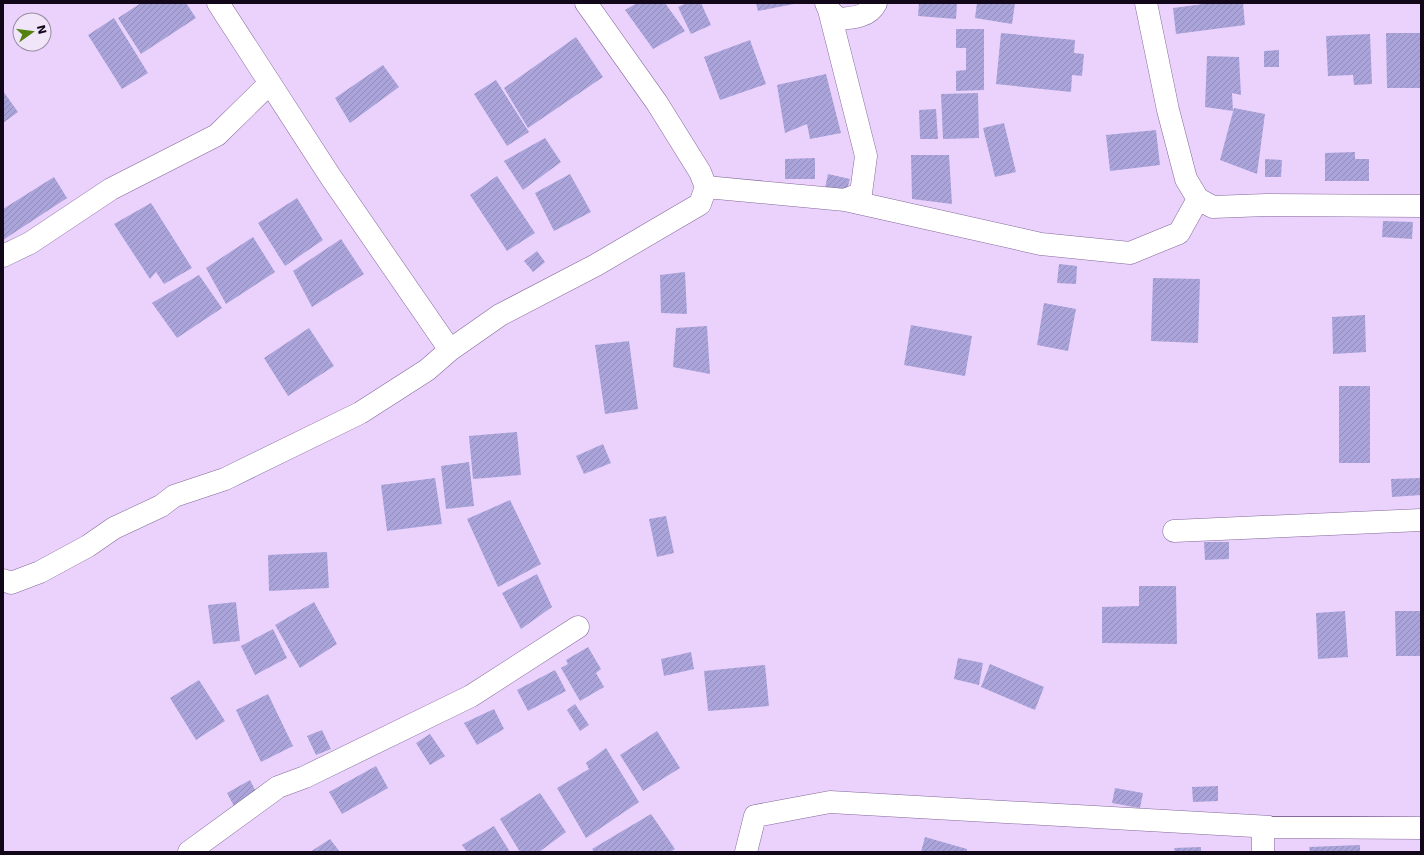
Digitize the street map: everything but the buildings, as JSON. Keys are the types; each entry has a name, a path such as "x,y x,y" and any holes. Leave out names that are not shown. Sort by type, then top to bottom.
{"street":[{"path":"218,3 330,176 450,350"},
{"path":"3,580 11,583 40,572 88,546 114,528 161,506 174,496 225,479 340,424 360,413 427,370 450,350 500,315 596,265 700,204 706,187 700,172 657,103 586,3"},
{"path":"828,7 838,19 852,18 872,11 876,3"},
{"path":"1146,3 1168,110 1186,179 1198,199 1213,207 1266,205 1421,206"},
{"path":"828,7 866,156 861,192 845,200"},
{"path":"3,256 30,243 111,189 217,135 270,83"},
{"path":"706,187 845,200 1041,244 1130,252 1179,233 1198,199"},
{"path":"1174,531 1421,520"},
{"path":"189,852 278,787 305,777 472,696 578,628"},
{"path":"746,852 755,816 830,802 1263,827 1421,828"},
{"path":"1263,827 1263,852"}]}
